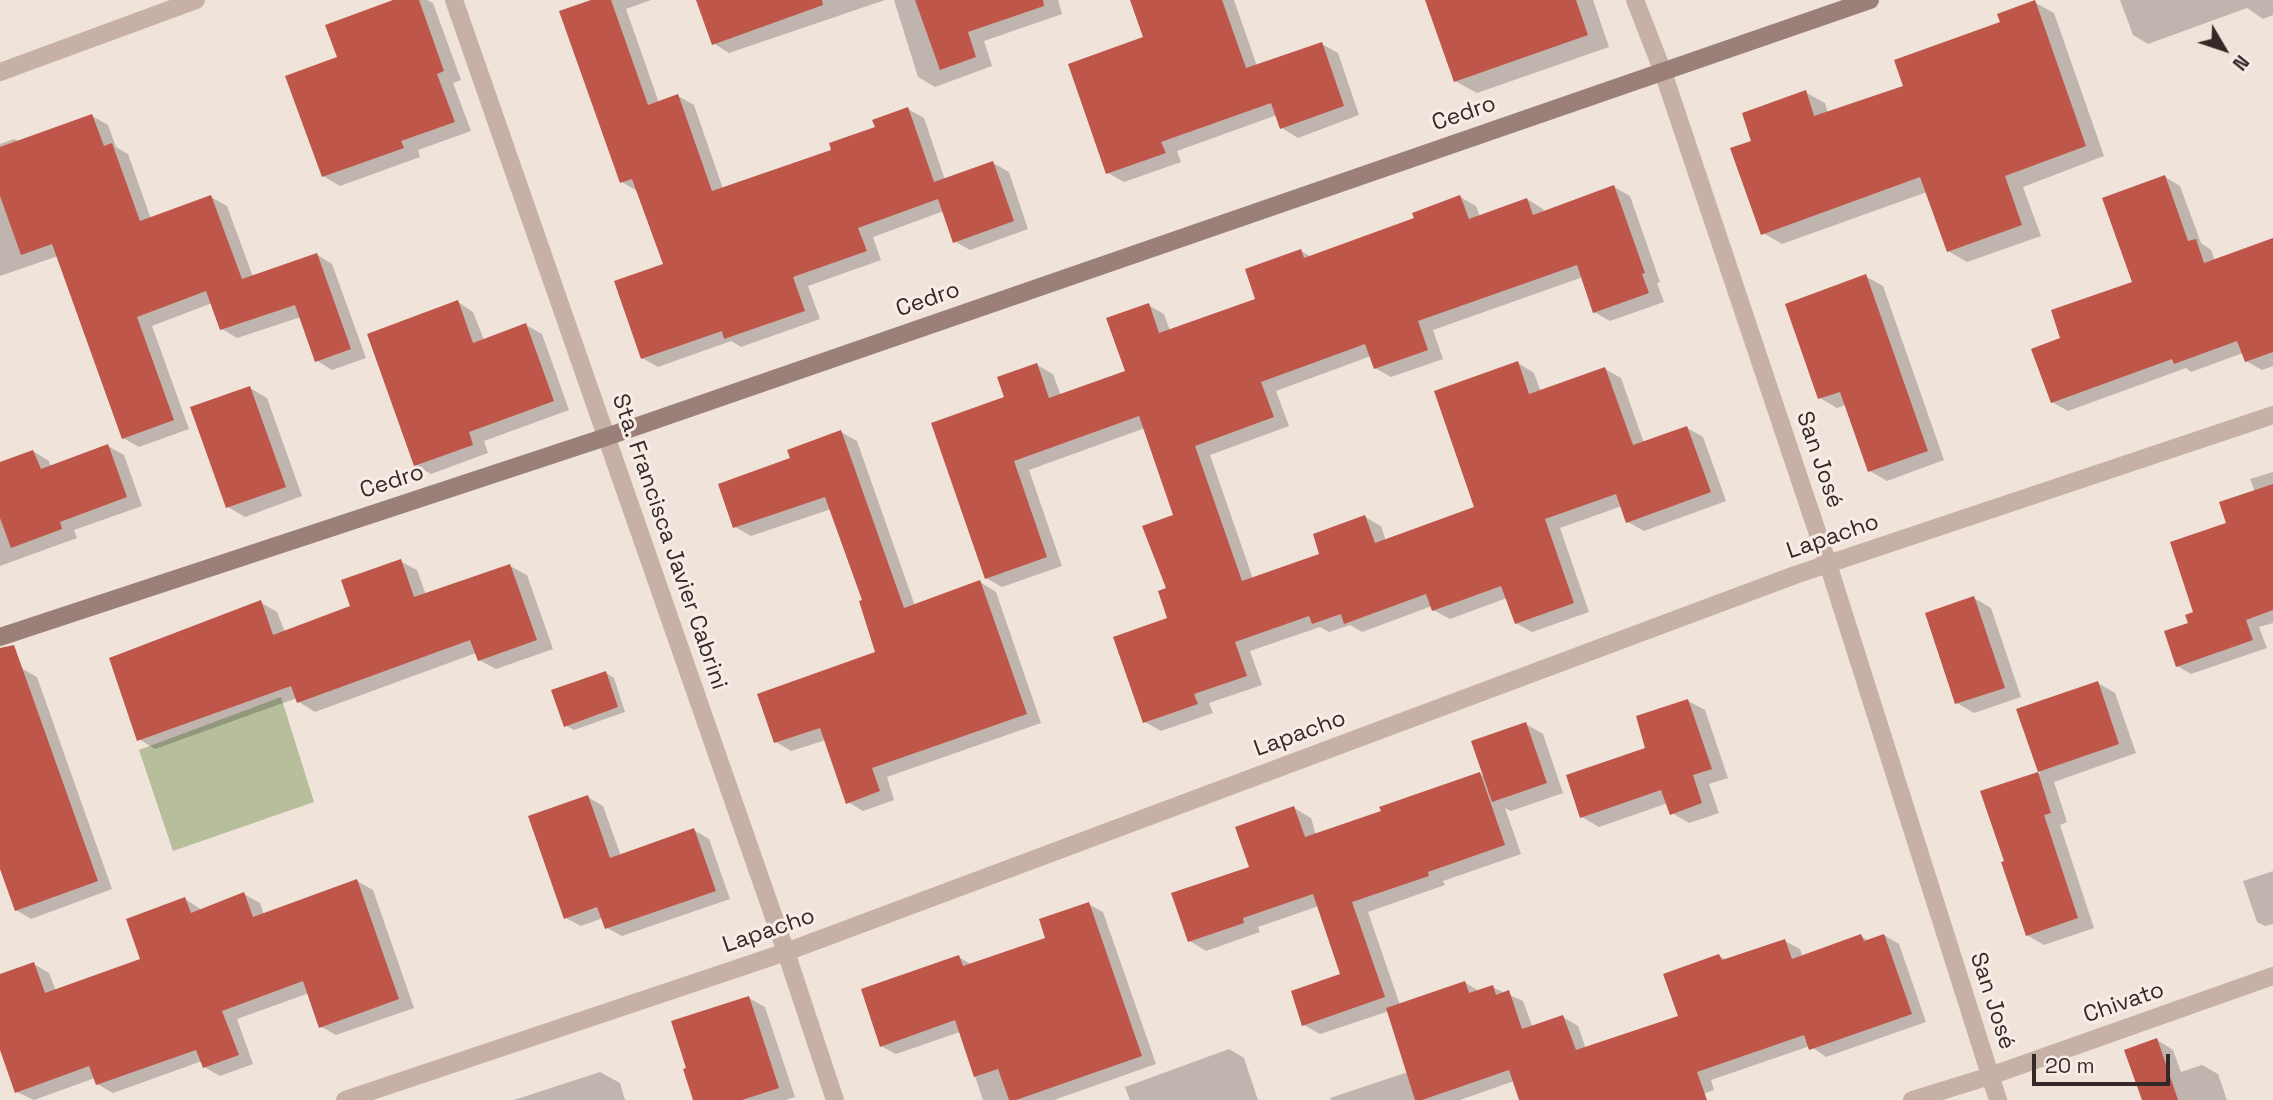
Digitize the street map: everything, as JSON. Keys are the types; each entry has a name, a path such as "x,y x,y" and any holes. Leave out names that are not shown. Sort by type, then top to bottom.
{"street":[{"path":"0,72 196,0"},
{"name":"Sta. Francisca Javier Cabrini","path":"454,0 786,952 835,1100"},
{"name":"San José","path":"1634,0 1663,72 1828,564 1997,1100"},
{"name":"Cedro","path":"0,637 606,437 1870,0"},
{"name":"Lapacho","path":"345,1100 786,952 1828,564 2273,415"},
{"name":"Chivato","path":"1912,1100 1990,1076 2273,976"}],"green space":[{"path":"281,697 314,802 173,851 139,750"}],"building":[{"path":"393,0 419,0 444,71 437,74 455,122 401,141 404,148 322,177 285,76 337,57 325,25"},
{"path":"591,0 611,0 648,105 678,94 712,191 831,150 829,143 875,127 872,120 908,107 934,182 993,161 1014,221 953,243 938,199 858,228 867,251 793,277 805,311 724,339 722,331 641,359 614,281 663,264 632,179 620,183 559,11"},
{"path":"696,0 822,0 823,5 712,45"},
{"path":"915,0 1043,0 1044,6 968,32 976,57 940,70"},
{"path":"1130,0 1222,0 1246,68 1322,42 1344,106 1280,129 1271,103 1161,142 1166,153 1106,174 1068,64 1143,37"},
{"path":"1425,0 1576,0 1588,35 1454,82"},
{"path":"2035,0 2086,146 2005,176 2022,225 1947,252 1920,177 1761,235 1730,148 1751,141 1742,113 1806,90 1814,116 1903,86 1894,60 2000,22 1997,14"},
{"path":"92,114 104,146 112,143 140,221 211,195 242,279 317,253 351,349 315,362 295,305 220,330 206,291 137,317 174,420 122,439 52,244 21,255 0,196 0,147"},
{"path":"2165,175 2188,241 2196,239 2204,263 2273,238 2273,352 2245,362 2237,341 2174,364 2172,359 2051,403 2031,349 2060,338 2051,310 2132,282 2102,198"},
{"path":"1614,185 1645,273 1642,274 1649,293 1593,313 1577,265 1418,321 1428,350 1374,369 1365,344 1261,382 1274,417 1195,446 1242,581 1319,554 1313,534 1365,515 1375,543 1474,507 1434,391 1518,361 1529,394 1605,367 1633,445 1687,426 1711,492 1626,523 1616,494 1545,519 1574,603 1515,624 1501,586 1432,611 1426,594 1344,624 1341,614 1312,624 1309,616 1235,642 1247,676 1194,694 1198,704 1143,723 1113,637 1167,618 1158,591 1166,588 1142,526 1173,515 1139,416 1014,461 1047,557 985,579 931,423 1004,397 997,377 1037,363 1049,398 1125,371 1106,318 1149,303 1159,333 1255,299 1245,269 1301,249 1304,258 1414,218 1412,213 1460,195 1469,219 1527,198 1533,215"},
{"path":"1866,274 1928,451 1868,472 1840,392 1818,399 1785,304"},
{"path":"458,300 473,343 526,323 554,401 469,432 473,445 414,466 367,334"},
{"path":"250,386 286,487 226,508 190,407"},
{"path":"841,430 904,608 980,580 1027,714 872,768 880,791 846,804 820,728 774,743 757,694 875,652 859,601 862,600 825,497 733,528 718,484 790,458 787,450"},
{"path":"108,444 127,497 60,522 62,529 11,548 0,518 0,462 33,450 41,469"},
{"path":"2273,484 2273,610 2246,620 2253,640 2176,667 2164,631 2188,623 2185,615 2193,612 2170,542 2226,523 2219,502"},
{"path":"401,559 414,597 510,564 537,640 478,661 470,640 297,703 291,686 137,741 109,658 261,600 273,635 350,606 341,580"},
{"path":"1974,596 2005,688 1955,704 1925,613"},
{"path":"14,645 98,881 15,911 0,869 0,648"},
{"path":"606,671 618,707 564,727 551,690"},
{"path":"2098,681 2119,744 2038,772 2016,709"},
{"path":"1688,699 1712,769 1693,775 1702,803 1670,815 1661,790 1580,818 1566,775 1645,748 1636,716"},
{"path":"1526,722 1547,783 1492,802 1471,741"},
{"path":"1480,772 1505,845 1428,872 1429,876 1352,902 1385,997 1302,1026 1291,991 1340,974 1313,894 1243,918 1244,923 1188,942 1171,893 1249,867 1235,827 1294,806 1305,837 1381,811 1379,807"},
{"path":"2038,772 2051,813 2044,815 2078,918 2026,936 1980,791"},
{"path":"588,795 610,858 694,828 716,891 605,929 597,907 564,919 528,816"},
{"path":"357,879 399,999 319,1028 303,981 222,1011 239,1055 203,1068 196,1050 96,1085 89,1066 15,1093 0,1050 0,974 34,962 45,993 140,959 126,919 185,897 191,913 244,892 253,917"},
{"path":"1089,902 1142,1056 1016,1100 1009,1100 998,1069 974,1077 955,1020 880,1047 861,989 959,955 963,966 1045,938 1039,919"},
{"path":"1861,934 1864,941 1884,934 1912,1014 1809,1050 1804,1035 1697,1072 1707,1100 1519,1100 1509,1070 1422,1100 1415,1100 1386,1008 1465,981 1469,993 1493,985 1496,995 1509,990 1522,1029 1563,1015 1576,1050 1678,1016 1663,974 1719,954 1722,960 1785,939 1792,959"},
{"path":"749,996 779,1088 742,1100 693,1100 671,1021"},
{"path":"2157,1038 2178,1100 2142,1100 2124,1050"}]}
